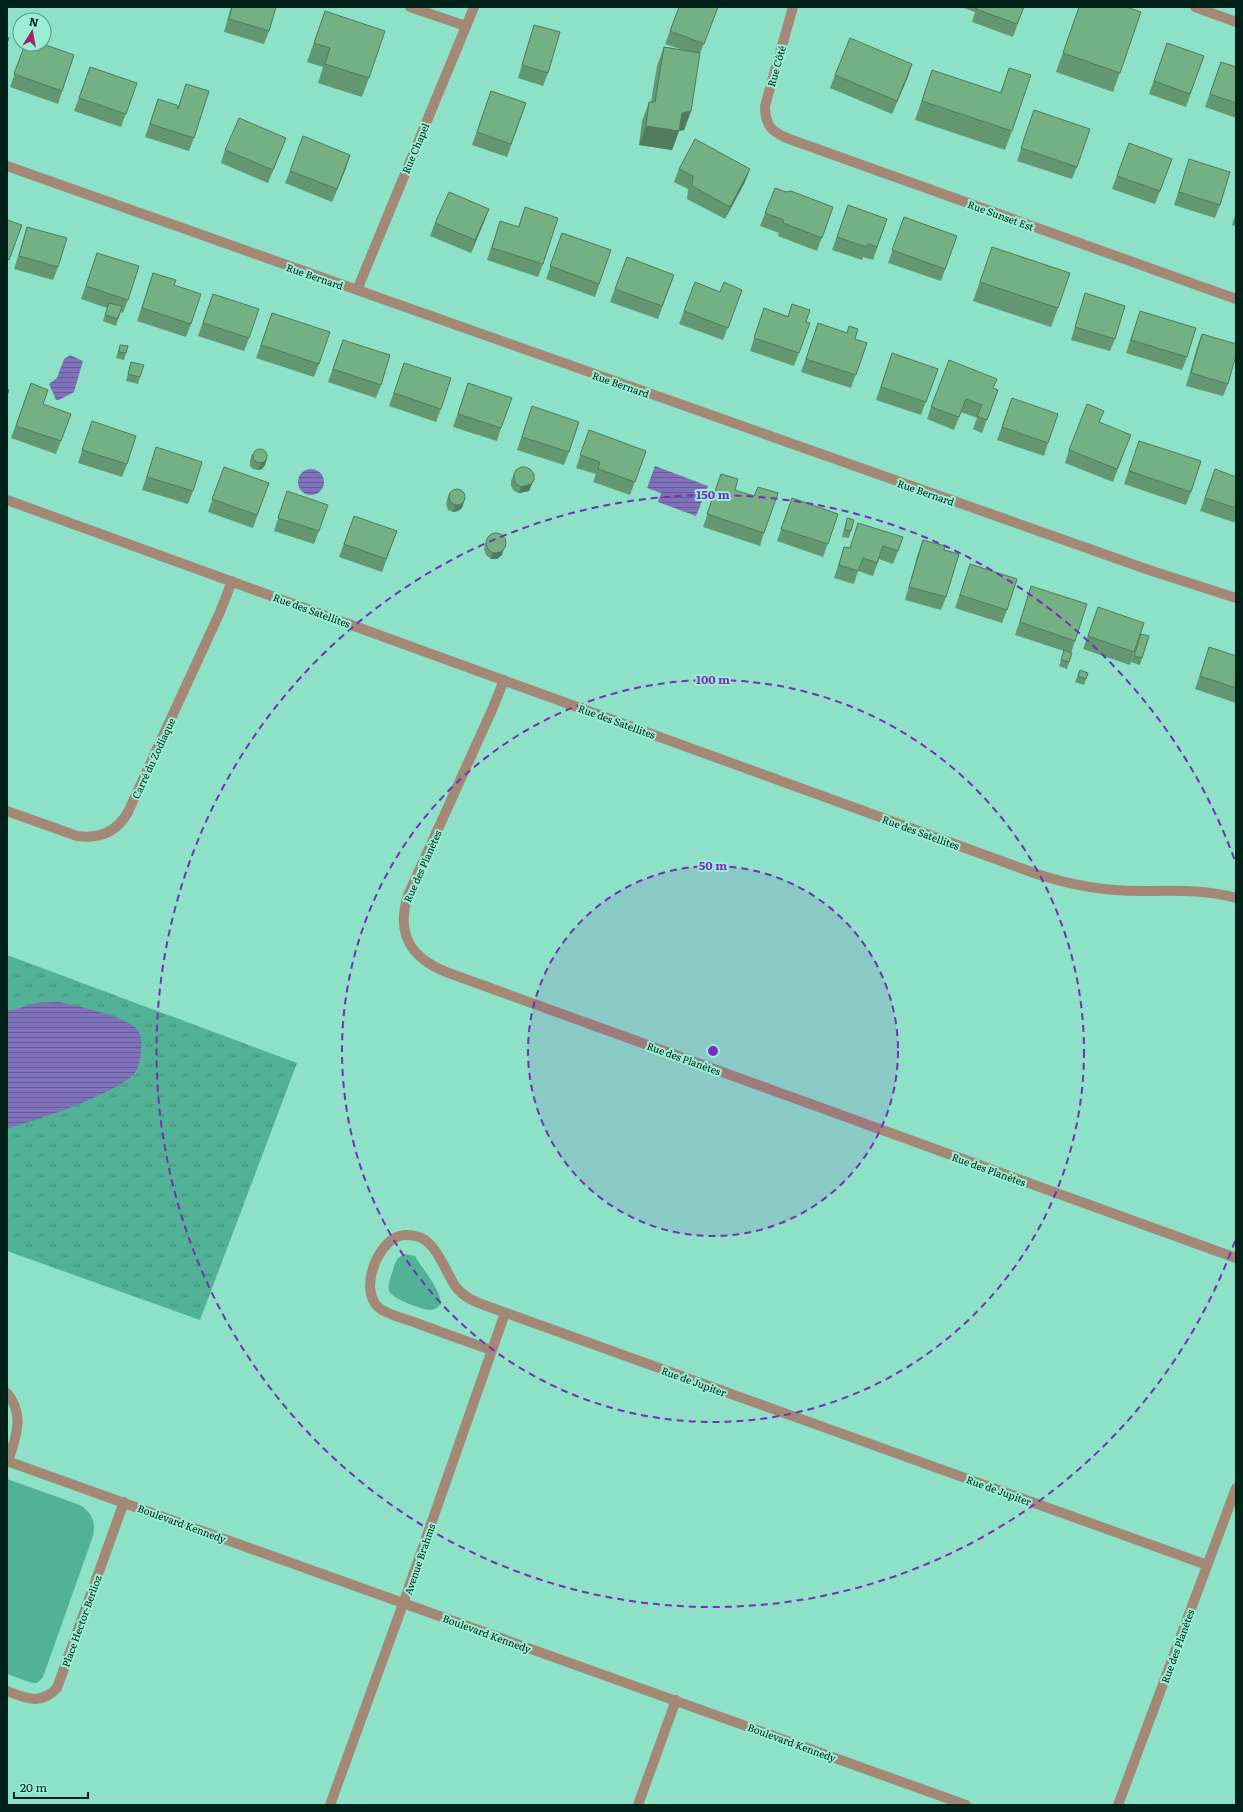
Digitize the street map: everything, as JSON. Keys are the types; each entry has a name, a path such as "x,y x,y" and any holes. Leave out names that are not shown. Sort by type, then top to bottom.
{"street":[{"path":"410,7 466,26"},
{"name":"Rue Chapel","path":"357,290 474,7"},
{"name":"Rue Côté","path":"769,126 765,118 765,106 793,7"},
{"path":"1195,7 1236,22"},
{"name":"Rue Sunset Est","path":"769,126 774,132 792,140 1236,299"},
{"name":"Rue Bernard","path":"7,166 1150,570 1236,598"},
{"name":"Rue des Satellites","path":"7,500 1052,879 1114,889 1140,891 1191,890 1236,898"},
{"name":"Carré du Zodiaque","path":"7,812 77,836 86,837 101,835 117,827 128,812 220,612 232,581"},
{"name":"Rue des Planètes","path":"504,680 404,907 404,930 407,941 422,960 433,967 446,972 1236,1258"},
{"name":"Rue de Jupiter","path":"491,1350 396,1316 378,1306 373,1299 370,1289 370,1280 381,1252 388,1243 396,1237 406,1235 426,1240 434,1250 457,1288 462,1293 471,1299 505,1313 1207,1565"},
{"name":"Avenue Brahms","path":"330,1805 403,1604 505,1313"},
{"path":"7,1393 13,1400 17,1411 18,1423 18,1432 8,1461"},
{"name":"Boulevard Kennedy","path":"8,1461 966,1805"},
{"name":"Rue des Planètes","path":"1118,1805 1236,1488"},
{"name":"Place Hector-Berlioz","path":"7,1692 35,1700 50,1695 58,1688 124,1502"},
{"path":"638,1805 676,1700"}],"green space":[{"path":"7,955 297,1063 200,1320 7,1251"},
{"path":"405,1254 415,1256 438,1292 441,1304 435,1309 430,1310 414,1306 395,1297 389,1291 389,1283 396,1262 398,1258"},
{"path":"7,1479 80,1505 90,1514 94,1526 93,1536 43,1677 37,1683 32,1683 7,1674"}],"shaded area":[{"path":"70,355 83,361 74,392 59,400 56,400 49,384 57,378 64,359"},
{"path":"655,466 708,486 696,516 658,502 661,493 647,488"},
{"path":"311,469 320,473 324,482 320,491 311,495 302,491 298,482 302,473"},
{"path":"59,1002 112,1016 131,1024 137,1029 140,1036 141,1056 138,1066 133,1075 110,1090 53,1114 7,1128 7,1010 13,1010 36,1003"}],"building":[{"path":"232,7 276,7 269,31 229,19"},
{"path":"679,7 718,7 704,44 670,31"},
{"path":"977,7 1024,7 1017,24 976,9"},
{"path":"1079,7 1126,7 1141,12 1120,73 1063,53"},
{"path":"325,11 385,31 369,78 325,64 330,48 314,43"},
{"path":"534,25 560,32 548,73 522,65"},
{"path":"850,38 912,64 897,101 835,75"},
{"path":"1167,43 1204,56 1190,94 1154,81"},
{"path":"52,47 74,55 62,91 14,74 22,52 52,52"},
{"path":"664,47 700,53 691,111 682,113 679,131 646,126 649,102 655,102"},
{"path":"1221,62 1236,67 1236,103 1210,94"},
{"path":"90,67 137,83 126,114 79,98"},
{"path":"1009,68 1031,75 1012,131 922,101 932,70 1001,93"},
{"path":"186,84 209,91 194,138 150,124 158,99 177,105 178,109"},
{"path":"491,91 526,103 511,144 477,132"},
{"path":"1034,110 1090,129 1077,167 1021,148"},
{"path":"239,118 286,138 273,170 225,150"},
{"path":"303,136 350,155 337,189 290,171"},
{"path":"695,139 750,169 730,207 692,186 693,176 679,169"},
{"path":"1129,143 1172,159 1160,191 1117,176"},
{"path":"1189,159 1230,172 1220,205 1179,192"},
{"path":"775,188 786,192 791,191 833,207 822,238 783,223 784,220 765,213"},
{"path":"449,192 489,209 475,240 435,223"},
{"path":"848,205 887,219 877,247 868,244 866,247 837,237"},
{"path":"525,207 558,218 543,264 492,248 500,221 519,227"},
{"path":"904,217 957,236 945,269 892,250"},
{"path":"7,220 22,225 9,260 7,259"},
{"path":"27,227 67,238 58,267 19,256"},
{"path":"562,233 611,250 599,284 550,266"},
{"path":"992,247 1070,273 1058,308 980,282"},
{"path":"97,253 139,266 128,300 86,286"},
{"path":"627,257 674,275 662,306 615,289"},
{"path":"153,273 176,280 174,285 201,294 191,324 142,308"},
{"path":"695,282 720,292 724,282 742,290 728,328 684,311"},
{"path":"1085,293 1125,306 1115,339 1075,327"},
{"path":"213,294 259,309 249,338 203,323"},
{"path":"109,303 122,306 118,319 105,315"},
{"path":"792,304 810,310 806,322 810,323 799,353 754,338 764,308 788,317"},
{"path":"1140,311 1196,328 1187,357 1131,340"},
{"path":"272,313 330,332 319,364 261,345"},
{"path":"818,323 847,333 849,326 858,329 855,339 867,343 856,375 806,359"},
{"path":"1202,334 1236,344 1236,355 1228,384 1191,373"},
{"path":"343,340 390,355 381,385 333,369"},
{"path":"120,345 128,346 126,353 119,352"},
{"path":"892,353 938,369 926,402 881,387"},
{"path":"949,360 997,379 993,388 998,390 987,420 977,416 982,405 966,399 959,417 931,407"},
{"path":"131,362 144,365 140,377 128,374"},
{"path":"404,363 451,378 441,409 394,393"},
{"path":"31,383 48,390 43,404 71,414 61,441 16,426"},
{"path":"468,383 512,398 501,428 458,414"},
{"path":"1012,398 1058,414 1048,443 1002,427"},
{"path":"1087,404 1104,411 1099,422 1131,435 1117,469 1069,450"},
{"path":"532,406 579,422 569,452 522,437"},
{"path":"92,421 136,436 127,464 82,450"},
{"path":"589,430 646,451 635,482 598,469 600,462 580,455"},
{"path":"1139,441 1201,461 1191,492 1129,471"},
{"path":"156,447 202,462 193,491 147,477"},
{"path":"257,449 263,449 267,453 267,459 263,463 257,463 253,459 253,453"},
{"path":"224,467 269,483 257,515 212,499"},
{"path":"521,467 526,467 531,470 534,474 534,480 531,484 521,487 516,484 514,474 516,470"},
{"path":"1215,469 1236,477 1236,508 1205,498"},
{"path":"721,474 738,479 735,490 754,496 758,487 778,493 764,533 707,514"},
{"path":"454,489 460,489 465,494 463,503 460,505 454,505 449,500 449,494"},
{"path":"287,491 328,505 319,531 278,518"},
{"path":"792,498 838,514 828,544 781,529"},
{"path":"354,516 397,531 386,559 344,544"},
{"path":"847,518 854,520 851,531 845,530"},
{"path":"858,523 903,537 898,551 883,546 877,563 863,558 858,571 839,565 844,547 850,548"},
{"path":"496,533 503,536 506,543 503,550 496,553 489,550 486,543 489,536"},
{"path":"923,540 945,546 944,550 959,554 946,597 909,587"},
{"path":"970,564 1017,579 1007,610 960,595"},
{"path":"1031,586 1087,604 1075,641 1020,622"},
{"path":"1098,607 1144,623 1134,652 1088,636"},
{"path":"1141,634 1149,636 1142,658 1134,656"},
{"path":"1209,647 1236,656 1236,688 1200,676"},
{"path":"1064,650 1072,653 1069,662 1061,660"},
{"path":"1080,670 1088,673 1086,679 1078,676"}]}
